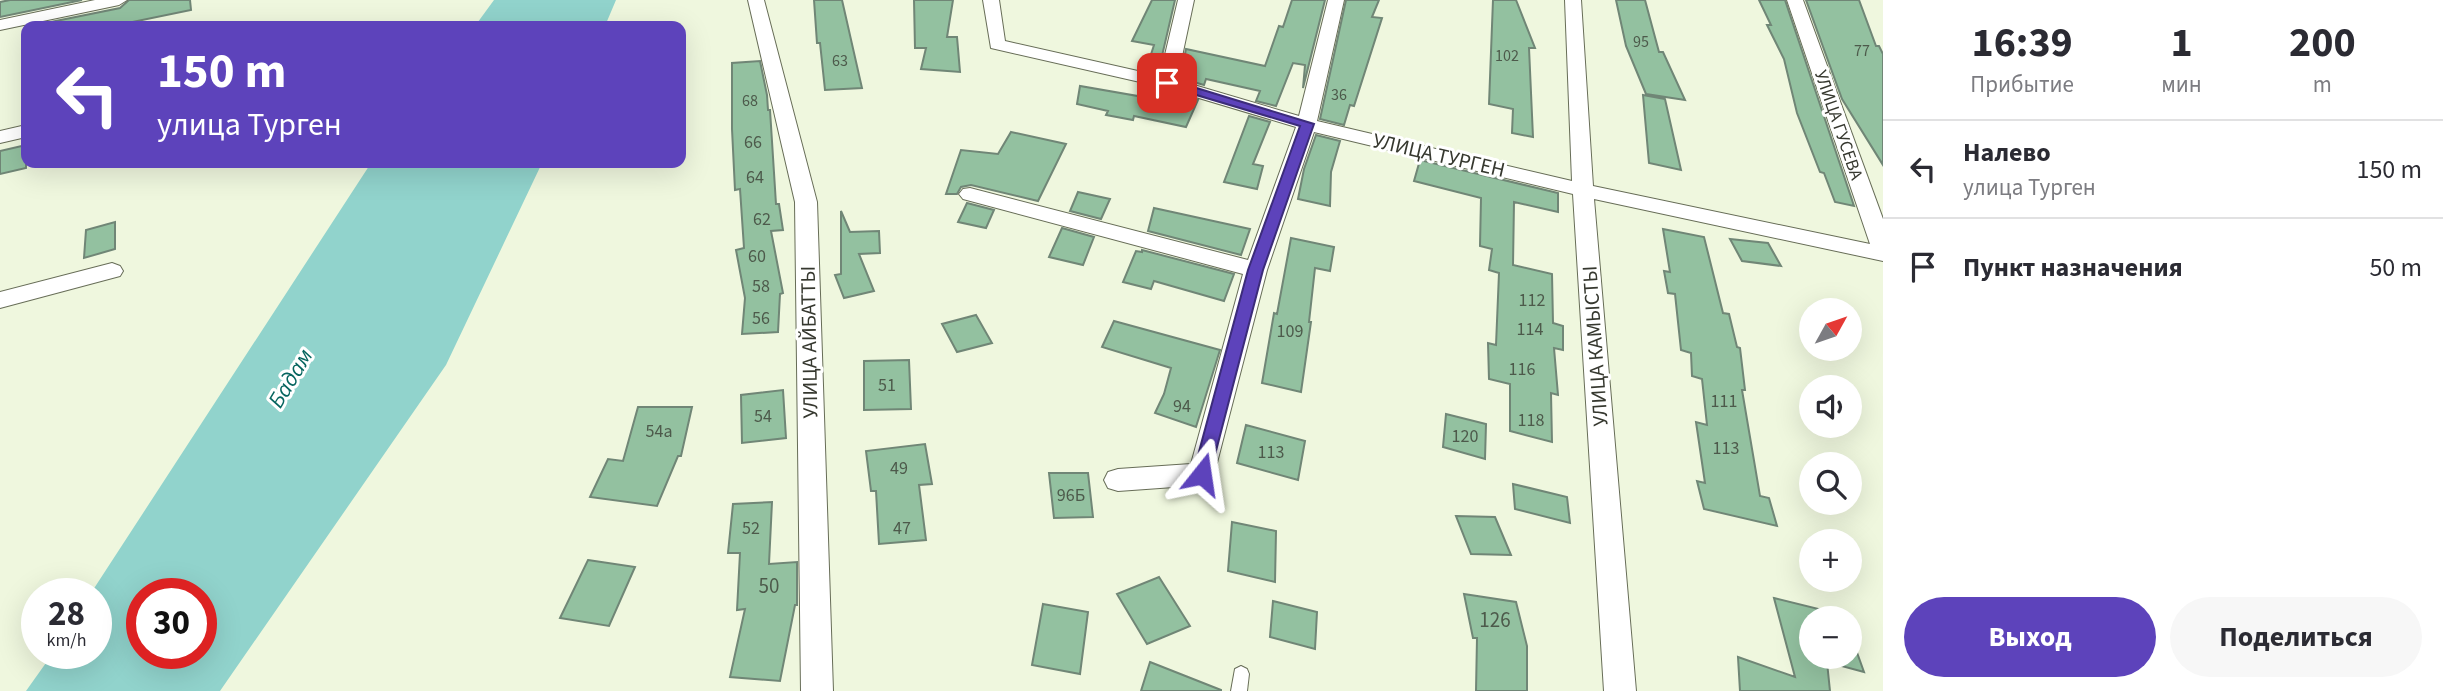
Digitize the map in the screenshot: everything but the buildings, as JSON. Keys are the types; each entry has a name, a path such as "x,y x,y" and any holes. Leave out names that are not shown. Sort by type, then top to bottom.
{"street":[{"path":"0,25 119,0"},
{"name":"УЛИЦА АЙБАТТЫ","path":"756,0 806,202 817,691"},
{"name":"УЛИЦА ТУРГЕН","path":"991,0 998,44 1167,83 1307,124 1583,190 1883,252"},
{"path":"1167,83 1186,0"},
{"path":"1118,480 1202,474 1256,270 1307,124 1336,0"},
{"name":"УЛИЦА КАМЫСТЫ","path":"1573,0 1583,190 1620,691"},
{"name":"УЛИЦА ГУСЕВА","path":"1796,0 1883,252"},
{"path":"0,137 21,132"},
{"path":"970,194 1256,270"},
{"path":"0,300 112,271"}],"water":[{"path":"494,0 616,0 607,21 479,21"},
{"name":"Бадам","path":"368,168 540,168 446,365 220,691 26,691 42,669 112,669 112,578 101,578"}],"route":[{"path":"1167,83 1307,124 1256,270 1202,474"}]}
